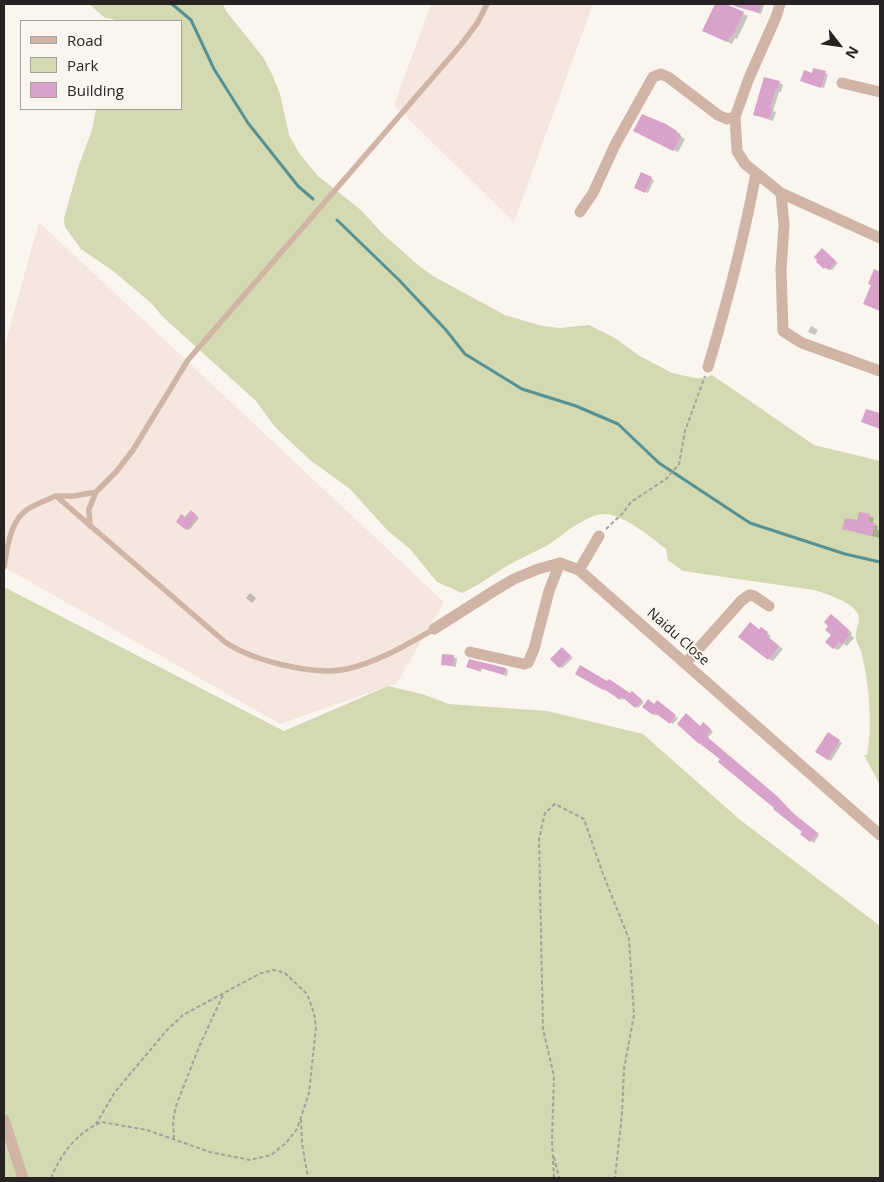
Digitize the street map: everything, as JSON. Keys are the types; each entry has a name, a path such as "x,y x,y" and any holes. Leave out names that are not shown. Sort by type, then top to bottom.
{"street":[{"path":"778,4 776,17 748,78 736,117 737,151 745,164 781,193 880,238"},
{"path":"580,212 594,193 615,146 653,77 661,74 718,115 727,119 736,117"},
{"path":"842,83 880,92"},
{"path":"708,367 747,224 756,173"},
{"path":"781,193 784,225 781,270 783,331 802,343 880,371"},
{"path":"579,570 599,536"},
{"path":"434,629 514,579 538,569 560,563"},
{"path":"470,652 524,664 528,663 534,649 549,591 560,563"},
{"name":"Naidu Close","path":"560,563 579,570 880,835"},
{"path":"684,664 741,601 749,595 754,596 769,606"},
{"path":"4,1120 22,1178"}],"lane":[{"path":"90,526 89,510 96,492 116,472 133,450 188,360 460,46 478,22 486,4"},
{"path":"4,567 11,534 26,510 56,496 74,496 96,492"},
{"path":"56,496 225,642 237,650 258,659 280,665 305,668 345,669 386,656 434,629"}],"path":[{"path":"599,536 631,502 666,479 679,464 685,431 708,367"},
{"path":"554,1178 554,1076 543,1029 539,839 545,813 555,804 584,819 629,939 634,1015 624,1068 622,1114 615,1178"},
{"path":"51,1178 58,1161 70,1145 90,1126 96,1124 102,1122 147,1130 210,1152 250,1160 271,1155 286,1143 297,1129 309,1093 316,1027 314,1013 307,994 285,973 274,970 261,973 183,1015 167,1030 115,1092 96,1124"},
{"path":"174,1140 173,1121 176,1106 199,1047 223,995"},
{"path":"301,1116 302,1143 308,1178"},
{"path":"553,1152 559,1178"}],"shaded area":[{"path":"431,4 593,4 514,222 394,105"},
{"path":"39,222 444,602 397,683 280,724 4,567 4,348"}],"green space":[{"path":"89,4 223,4 226,11 263,57 273,76 280,94 289,135 299,153 318,176 361,210 382,233 433,276 505,315 542,326 560,328 589,325 615,338 638,355 672,373 695,378 704,378 712,375 814,445 880,461 880,785 864,755 867,755 870,731 867,679 862,655 856,639 859,617 852,607 836,598 814,590 683,571 668,560 666,549 653,539 629,523 606,514 599,514 583,521 546,546 512,563 462,593 437,582 410,549 388,531 350,489 310,460 275,427 256,401 163,317 151,303 113,271 81,249 65,227 64,218 79,165 92,130 96,110 182,110 182,20 113,20 105,18"},
{"path":"4,587 284,731 388,686 422,694 449,704 547,711 643,734 739,819 880,926 880,1178 4,1178"}],"building":[{"path":"715,4 726,4 744,12 732,37 730,36 727,42 702,31"},
{"path":"734,4 762,4 759,13 734,6"},
{"path":"813,68 826,71 821,88 800,81 804,70 812,73"},
{"path":"764,77 780,81 777,90 775,90 769,119 753,115"},
{"path":"642,114 677,131 676,133 681,136 673,151 633,131"},
{"path":"641,172 652,177 645,193 634,188"},
{"path":"822,248 836,261 829,270 825,267 824,269 816,262 817,260 814,257"},
{"path":"874,269 880,272 880,311 863,304 871,285 868,284"},
{"path":"866,409 880,413 880,429 861,422"},
{"path":"191,510 197,516 186,530 176,522 181,514 185,517"},
{"path":"859,512 870,514 869,522 875,523 872,536 842,529 845,518 857,520"},
{"path":"831,614 849,630 847,632 850,635 842,644 839,642 833,649 825,642 831,635 825,630 828,626 824,622"},
{"path":"750,622 759,629 761,627 768,632 766,635 779,646 768,660 738,637"},
{"path":"562,647 571,656 559,668 550,659"},
{"path":"442,654 454,655 453,666 441,665"},
{"path":"469,659 506,668 504,675 480,668 479,671 466,667"},
{"path":"580,665 607,681 609,679 630,693 632,691 642,700 635,708 622,697 620,700 604,689 575,674"},
{"path":"648,699 654,704 657,700 676,715 670,724 655,713 653,715 642,707"},
{"path":"686,713 700,726 703,722 711,729 706,736 818,833 810,842 800,834 802,832 718,762 720,759 699,744 677,724"},
{"path":"828,732 840,740 828,760 815,752"}],"waterway":[{"path":"172,4 191,20 214,69 248,123 298,186 313,199"},
{"path":"337,220 399,280 446,330 465,354 522,389 576,406 618,424 659,463 750,523 845,554 880,562"}]}
